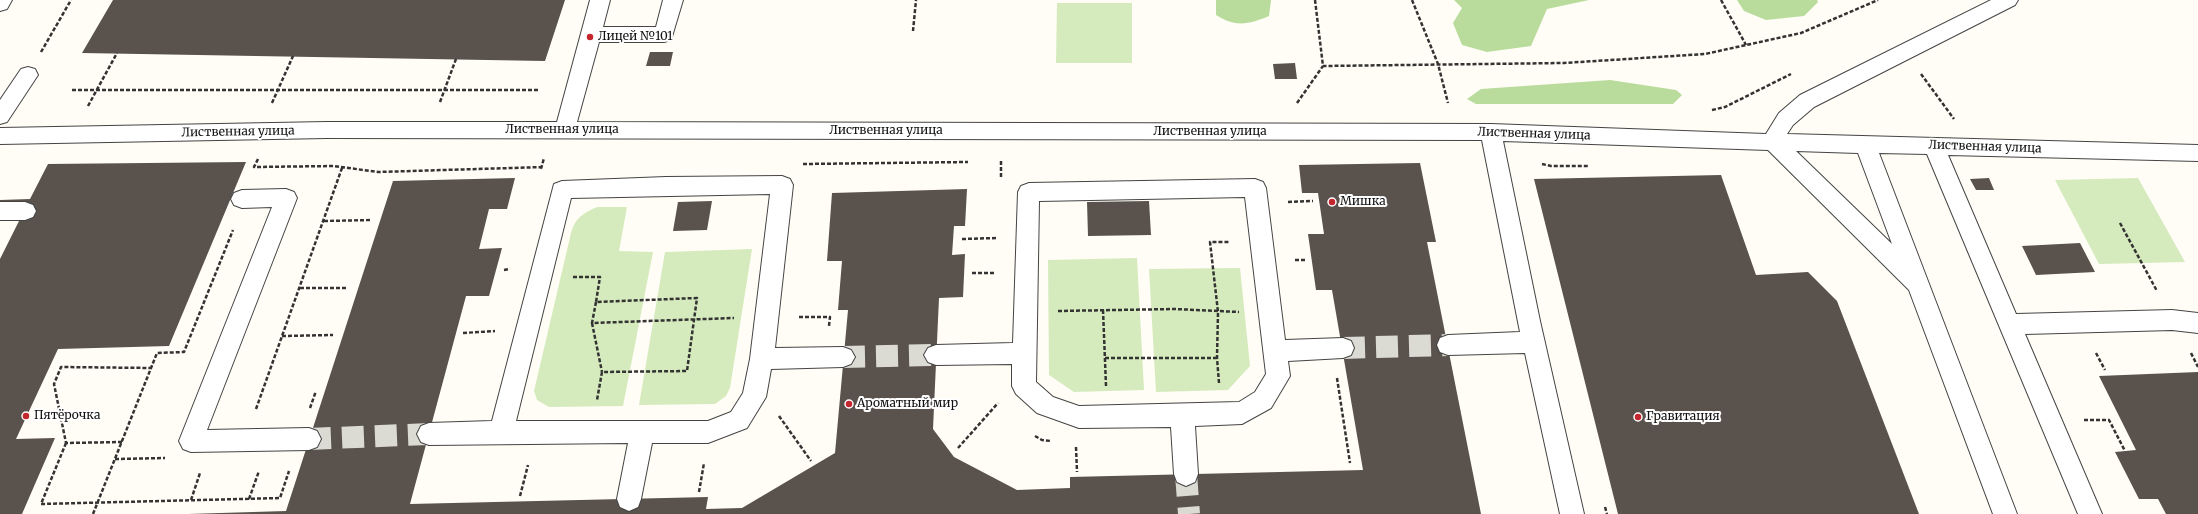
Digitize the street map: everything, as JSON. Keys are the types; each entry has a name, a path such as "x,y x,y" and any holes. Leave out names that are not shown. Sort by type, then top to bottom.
{"street":[{"path":"0,4 2,0"},
{"path":"558,130 592,34 600,0"},
{"path":"592,34 664,35 673,0"},
{"path":"1917,283 1772,141 1786,119 1807,101 2008,0"},
{"path":"0,116 28,75"},
{"name":"Лиственная улица","path":"0,136 327,130 558,130 1493,142 1772,141 2198,153"},
{"path":"1493,142 1534,342 1572,514"},
{"path":"1865,144 2005,514"},
{"path":"1934,146 2090,514"},
{"path":"429,434 502,432 708,432 739,420 754,397 762,359 782,185 666,186 562,190 502,432"},
{"path":"1255,188 1262,241 1278,376 1264,400 1242,413 1182,416 1079,416 1045,405 1024,386 1029,192 1255,188"},
{"path":"242,199 286,198 192,441 304,439"},
{"path":"0,211 25,211"},
{"path":"2010,324 2172,320 2198,323"},
{"path":"1448,345 1534,342"},
{"path":"1275,351 1337,348"},
{"path":"936,355 1024,353"},
{"path":"762,359 840,357"},
{"path":"1182,416 1186,474"},
{"path":"629,499 642,432"}],"path":[{"path":"28,75 72,0"},
{"path":"913,31 916,0"},
{"path":"1294,107 1323,66 1315,0"},
{"path":"1412,0 1438,64 1449,106"},
{"path":"1721,0 1746,45"},
{"path":"1323,66 1588,62 1705,54 1801,34 1878,0"},
{"path":"1904,52 1949,110 1969,147"},
{"path":"86,109 118,53"},
{"path":"269,109 293,56"},
{"path":"438,108 456,59"},
{"path":"72,90 538,90"},
{"path":"540,175 558,130"},
{"path":"1493,142 1551,166 1590,166"},
{"path":"993,161 1009,161"},
{"path":"1000,184 1001,161"},
{"path":"797,164 970,162"},
{"path":"254,167 334,166 378,172 550,167"},
{"path":"245,440 342,168"},
{"path":"1282,202 1313,201"},
{"path":"324,221 372,220"},
{"path":"93,514 157,353 184,352 233,230"},
{"path":"962,239 999,238 999,243"},
{"path":"1223,414 1216,358 1218,312 1210,242 1262,241"},
{"path":"998,267 998,281"},
{"path":"972,273 998,273"},
{"path":"540,277 600,277 592,323 602,372 590,432"},
{"path":"300,288 348,288"},
{"path":"596,302 697,298 687,371 602,372"},
{"path":"1025,311 1175,309 1218,312 1270,311"},
{"path":"1103,310 1107,416"},
{"path":"592,323 830,316 827,344 839,344 840,357"},
{"path":"463,333 502,331"},
{"path":"282,336 333,335"},
{"path":"2093,347 2105,370"},
{"path":"1337,348 1350,463"},
{"path":"1105,358 1216,358"},
{"path":"152,368 61,367 54,384 66,443 41,504 280,498 304,439 316,391"},
{"path":"958,448 1002,398"},
{"path":"776,412 811,461"},
{"path":"2084,428 2081,420 2109,420 2125,451"},
{"path":"1031,432 1042,440 1056,442"},
{"path":"66,443 122,442"},
{"path":"1069,444 1082,445"},
{"path":"1076,445 1077,472"},
{"path":"520,496 529,458"},
{"path":"699,492 705,459 701,460"},
{"path":"249,499 261,464"},
{"path":"191,500 201,472"}],"green space":[{"path":"1216,0 1271,0 1269,16 1248,23 1236,23 1229,21 1216,15"},
{"path":"1454,0 1589,0 1547,9 1531,46 1487,52 1462,45 1453,23 1462,8"},
{"path":"1737,0 1817,0 1818,2 1804,16 1766,20 1744,11"},
{"path":"1057,3 1132,3 1132,63 1056,63"},
{"path":"1610,80 1676,90 1682,95 1673,104 1476,104 1467,99 1481,89"},
{"path":"2138,178 2185,262 2099,264 2055,180"},
{"path":"597,207 627,207 619,251 653,252 623,406 549,407 537,400 534,391 571,233 575,223 580,217"},
{"path":"752,249 730,388 726,396 715,404 639,405 665,252"},
{"path":"1137,258 1144,390 1074,392 1049,375 1048,260"},
{"path":"1240,268 1250,366 1228,390 1156,392 1149,269"}],"building":[{"path":"113,0 565,0 545,61 82,53"},
{"path":"650,52 673,52 670,66 646,66"},
{"path":"1295,63 1297,79 1275,79 1273,64"},
{"path":"246,162 169,346 58,349 16,439 55,438 22,514 0,514 0,259 19,221 0,221 0,200 30,199 48,164"},
{"path":"1420,163 1436,242 1427,242 1481,514 188,514 286,511 393,181 515,178 507,209 489,209 479,249 502,248 489,296 466,296 410,504 708,497 706,509 742,508 835,453 848,310 838,310 842,261 827,261 832,193 967,189 965,226 954,226 952,255 965,254 963,297 939,298 933,429 954,457 1017,490 1070,488 1070,477 1363,470 1332,290 1316,290 1308,234 1324,234 1318,193 1302,193 1299,165"},
{"path":"1721,175 1756,275 1808,272 1837,301 1919,514 1618,514 1534,179"},
{"path":"1989,178 1994,190 1976,190 1970,179"},
{"path":"712,201 707,230 673,231 678,202"},
{"path":"1149,201 1151,235 1088,236 1087,202"},
{"path":"2080,243 2095,272 2036,275 2022,246"},
{"path":"2198,372 2198,514 2166,514 2158,499 2139,499 2115,452 2136,450 2099,376"}],"tunnel":[{"path":"1343,348 1448,345"},
{"path":"843,357 936,355"},
{"path":"309,439 429,434"},
{"path":"1186,474 1189,514"}],"place":[{"name":"Лицей №101","path":"590,37"},
{"name":"Мишка","path":"1332,202"},
{"name":"Ароматный мир","path":"849,404"},
{"name":"Пятёрочка","path":"26,416"},
{"name":"Гравитация","path":"1638,417"}]}
